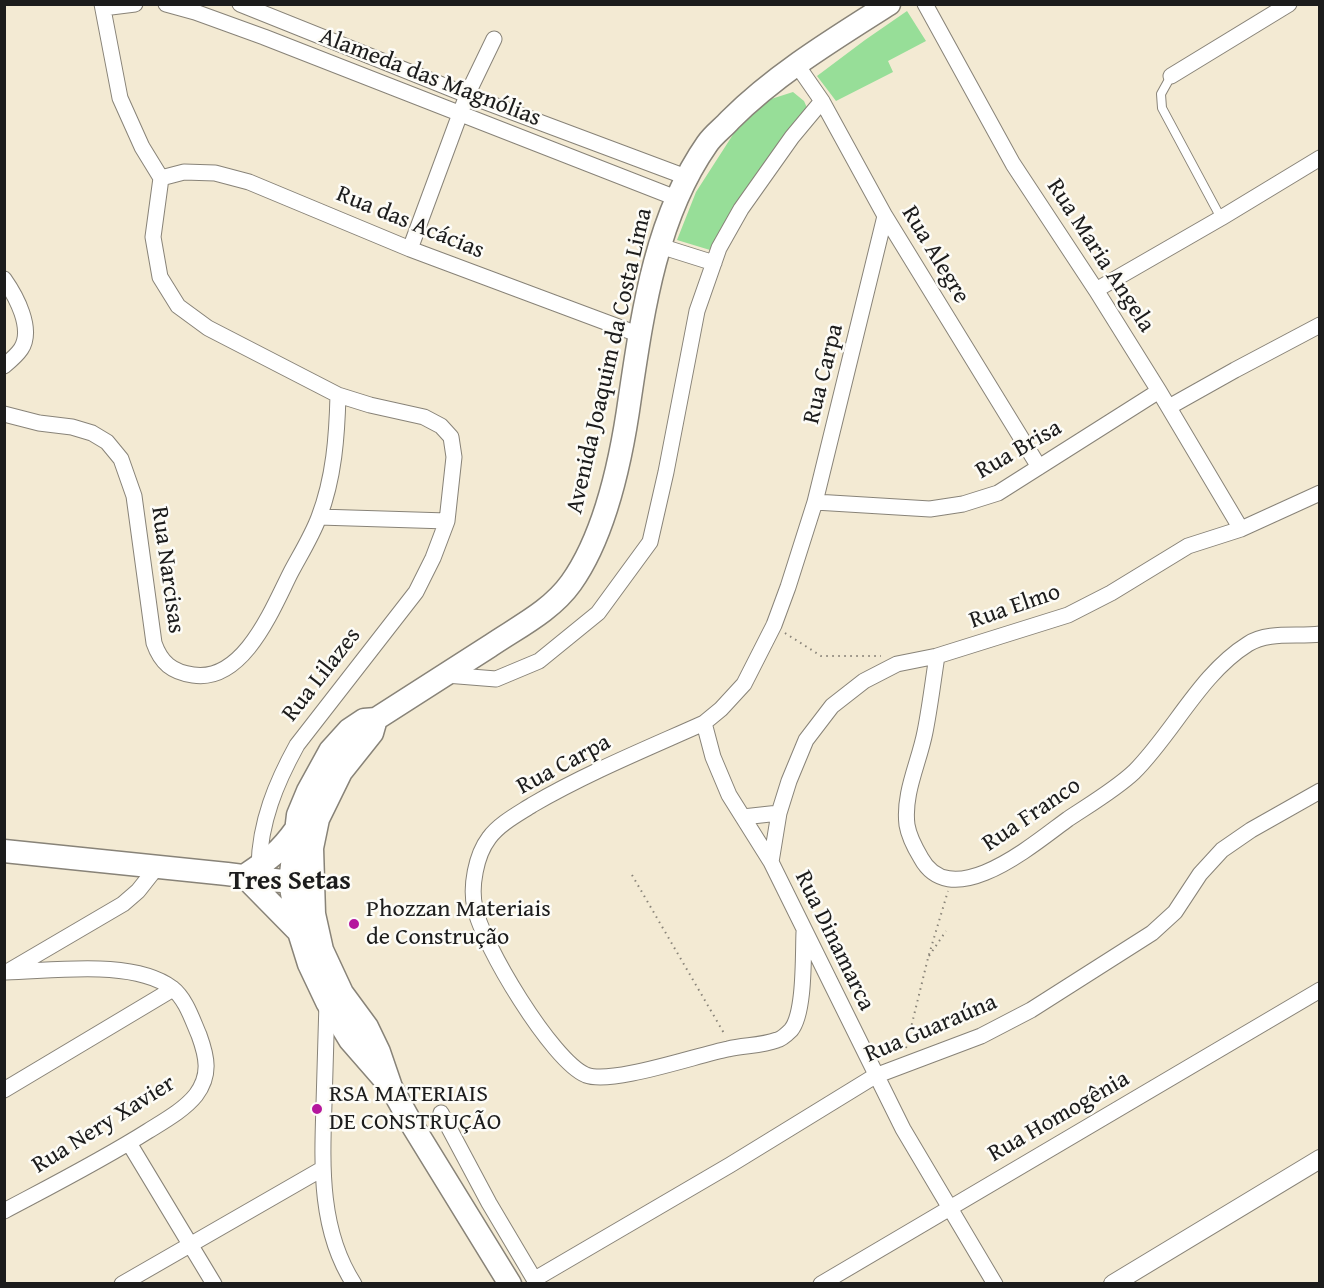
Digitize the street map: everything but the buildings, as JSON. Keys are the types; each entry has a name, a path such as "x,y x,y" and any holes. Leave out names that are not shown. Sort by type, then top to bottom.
{"main road":[{"name":"Avenida Joaquim da Costa Lima","path":"391,1087 350,1040 327,1002 309,964 299,932 290,882 298,815 308,791 330,751 349,730 364,720 376,719 545,610 570,584 600,529 625,433 640,335 660,246 676,198 686,177 709,142 751,99 797,65 889,4"},
{"name":"Avenida Joaquim da Costa Lima","path":"376,719 372,732 341,772 318,819 312,848 314,914 322,950 342,993 367,1027 379,1052 391,1087 411,1123 510,1284"},
{"path":"251,871 270,860 296,829"},
{"path":"290,882 312,848"},
{"path":"4,850 157,867 251,871 290,882 314,914"},
{"path":"251,871 299,932"}],"street":[{"path":"135,4 103,6 120,98 142,147 161,178 153,237 160,277 178,306 208,328 338,395"},
{"name":"Alameda das Magnólias","path":"166,4 195,12 332,64 676,198"},
{"name":"Alameda das Magnólias","path":"240,4 339,45 686,177"},
{"name":"Rua Maria Angela","path":"925,4 1013,164 1169,407 1241,530"},
{"path":"1171,76 1289,4"},
{"path":"410,249 468,95 494,39"},
{"path":"332,64 339,45"},
{"name":"Rua Alegre","path":"797,65 822,101 885,216 1039,467"},
{"path":"446,675 496,679 539,661 598,613 650,543 697,311 719,248 741,209 792,137 822,101"},
{"path":"1096,290 1320,158"},
{"name":"Rua das Acácias","path":"161,178 184,172 215,173 249,182 410,249 640,335"},
{"name":"Rua Carpa","path":"804,932 800,1009 790,1031 779,1040 732,1048 603,1078 587,1075 574,1067 558,1052 540,1028 493,954 475,909 473,889 479,858 489,838 513,817 564,787 704,723 721,709 744,684 774,625 815,502 885,216"},
{"path":"660,246 714,263"},
{"path":"4,279 13,292 26,327 21,349 4,366"},
{"path":"1169,407 1320,325"},
{"name":"Rua Brisa","path":"815,502 930,509 963,504 998,493 1159,391"},
{"name":"Rua Narcisas","path":"4,414 92,433 107,442 122,459 134,496 154,643 159,657 184,674 204,677 220,673 238,660 262,629 320,517 335,452 338,395"},
{"name":"Rua Lilazes","path":"251,871 264,820 292,754 319,714 416,592 433,558 447,521 454,457 451,437 441,426 424,417 338,395"},
{"name":"Rua Elmo","path":"771,862 779,813 806,740 832,706 864,681 897,664 937,656 1068,615 1188,546 1241,530 1320,494"},
{"path":"320,517 447,521"},
{"name":"Rua Franco","path":"951,880 987,873 1019,854 1133,773 1165,737 1206,682 1230,657 1250,642 1272,636 1320,634"},
{"path":"937,656 924,734 908,794 907,825 914,846 925,865 936,875 951,880"},
{"name":"Rua Dinamarca","path":"704,723 713,757 729,795 771,862 903,1129 995,1284"},
{"name":"Rua Guaraúna","path":"536,1281 875,1076 981,1036 1021,1015 1152,933 1175,912 1200,874 1222,850 1251,830 1320,791"},
{"path":"743,817 779,813"},
{"path":"5,973 123,904 138,891 157,867"},
{"name":"Rua Nery Xavier","path":"4,1212 129,1143 174,1115 195,1096 205,1078 207,1056 189,1009 173,989 152,976 127,970 5,973"},
{"path":"4,1090 173,989"},
{"name":"Rua Homogênia","path":"821,1284 1320,990"},
{"path":"327,1002 322,1169 327,1217 334,1244 354,1284"},
{"path":"441,1113 489,1203 536,1281"},
{"path":"129,1143 214,1284"},
{"path":"1113,1284 1320,1159"},
{"path":"122,1284 322,1169"},
{"path":"471,1220 489,1203"}],"lane":[{"path":"1171,76 1161,94 1162,108 1221,218"}],"path":[{"path":"774,625 821,656 891,656"},
{"path":"632,875 700,989 732,1048"},
{"path":"902,1065 928,958 951,880"},
{"path":"928,958 946,931"}],"green space":[{"path":"907,11 926,41 888,61 893,72 836,101 817,76"},
{"path":"793,92 804,101 808,110 710,250 677,240 696,192 734,133 768,100"}],"place":[{"name":"Phozzan Materiais de Construção","path":"354,924"},
{"name":"RSA MATERIAIS DE CONSTRUÇÃO","path":"317,1109"}],"district":[{"name":"Tres Setas","path":"290,882"}]}
